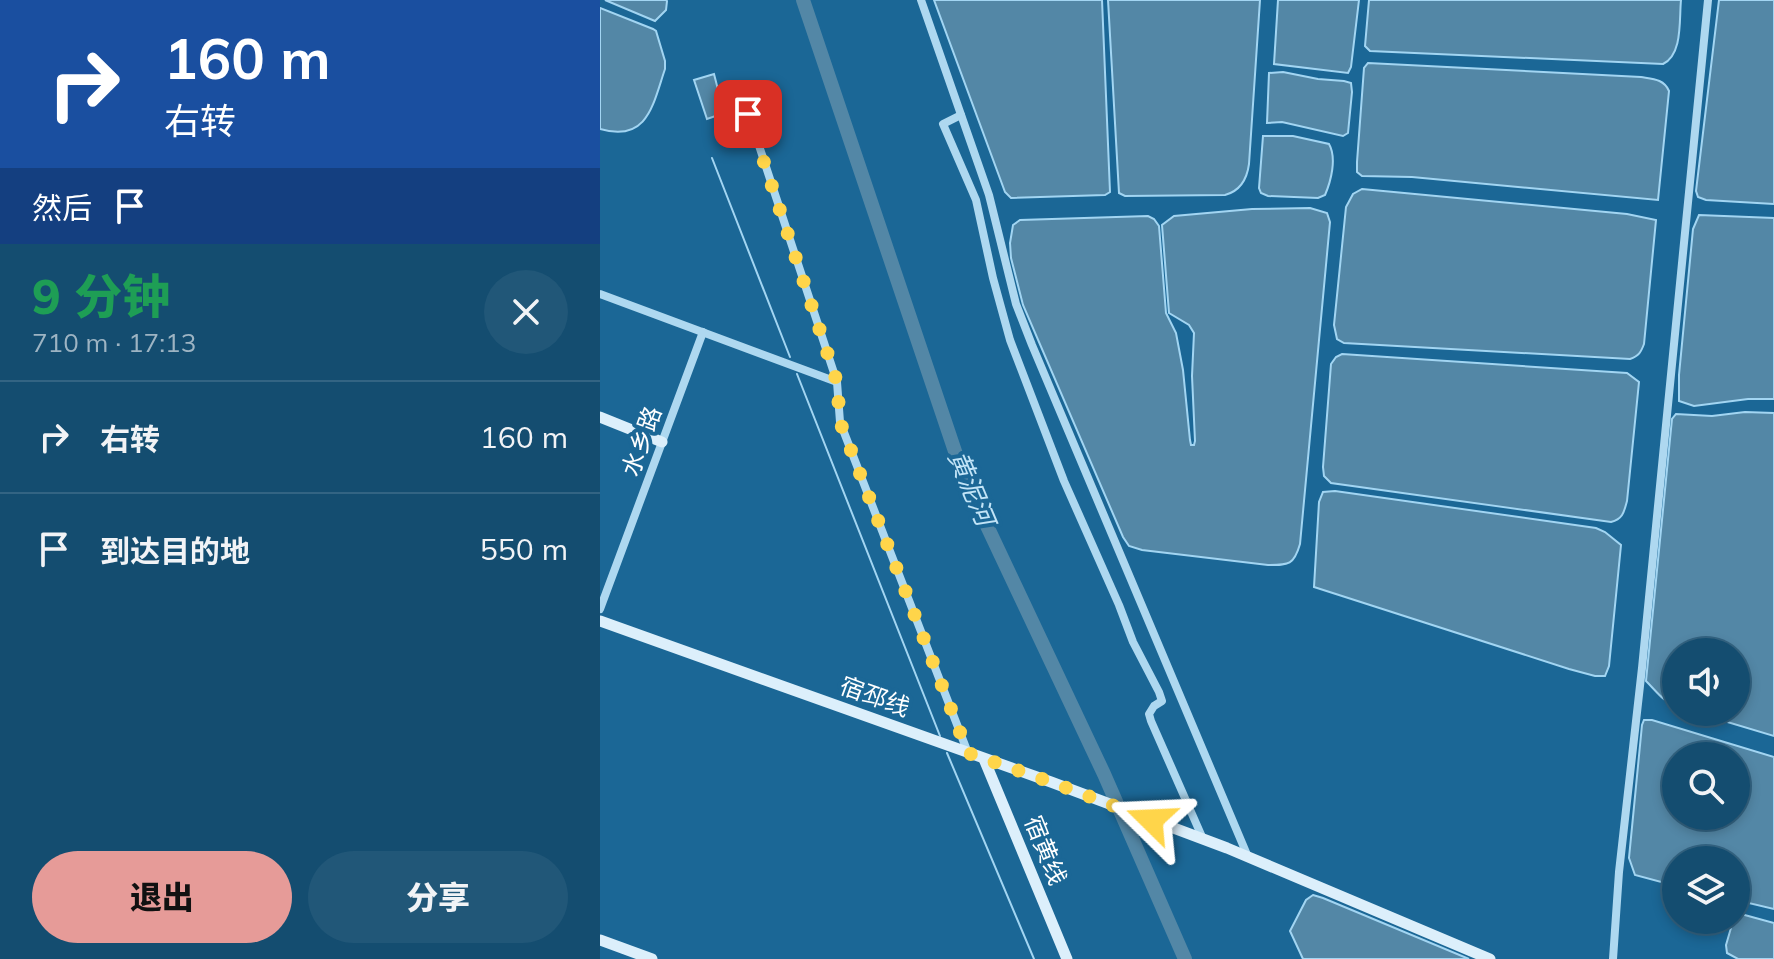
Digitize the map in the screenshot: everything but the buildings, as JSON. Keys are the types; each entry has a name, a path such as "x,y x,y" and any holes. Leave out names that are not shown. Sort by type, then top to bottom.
{"street":[{"path":"921,0 989,195 1016,304 1249,857"},
{"path":"1613,959 1619,872 1708,0"},
{"path":"739,85 837,382 840,422 968,753"},
{"path":"961,115 943,124 976,200 1010,340 1064,481 1133,642 1159,692 1162,701 1149,714 1151,721 1203,839"},
{"path":"976,200 989,195"},
{"path":"600,294 837,382"},
{"name":"水乡路","path":"600,609 703,332"},
{"path":"600,417 662,442"},
{"name":"宿邳线","path":"600,621 1203,839 1490,959"},
{"name":"宿黄线","path":"984,759 1067,959"},
{"path":"600,940 652,959"}],"water":[{"path":"605,0 667,1 666,10 655,21"},
{"path":"934,0 1102,0 1110,192 1105,195 1011,198 1005,192"},
{"path":"1108,0 1260,0 1249,164 1247,175 1235,191 1225,195 1125,196 1119,193"},
{"path":"1278,0 1359,0 1348,73 1274,64"},
{"path":"1369,0 1681,0 1680,26 1674,53 1663,64 1370,51 1365,46"},
{"path":"1719,0 1774,0 1774,204 1706,200 1698,197 1696,191"},
{"path":"600,8 656,31 665,61 652,107 638,125 629,130 616,132 600,129"},
{"path":"1368,63 1641,77 1661,82 1669,91 1658,200 1412,177 1362,176 1357,172 1357,162 1364,68"},
{"path":"1283,72 1351,83 1348,133 1343,136 1282,122 1267,123 1269,73"},
{"path":"714,74 724,113 707,119 694,80"},
{"path":"1263,136 1293,136 1329,144 1333,163 1325,195 1318,198 1261,193"},
{"path":"1362,189 1627,214 1656,220 1641,351 1630,359 1344,343 1337,339 1334,325 1346,207 1353,194"},
{"path":"1310,208 1327,213 1330,222 1300,544 1293,560 1286,564 1268,565 1129,546 1023,305 1011,258 1013,225 1020,220 1148,216 1154,219 1159,226 1166,313 1176,333 1190,440 1194,445 1194,333 1189,325 1169,313 1162,225 1174,216 1252,209"},
{"path":"1699,215 1774,218 1774,399 1694,406 1679,401 1693,229"},
{"path":"1342,354 1627,373 1639,382 1627,501 1622,514 1611,522 1331,483 1324,476 1323,467 1331,364"},
{"path":"1745,412 1774,413 1774,736 1741,726 1750,726 1750,638 1662,638 1662,698 1646,681 1672,419 1676,414 1712,416"},
{"path":"1335,491 1596,528 1605,532 1621,545 1609,666 1605,676 1569,669 1314,587 1319,502 1323,492"},
{"path":"1644,720 1725,742 1662,742 1662,830 1750,830 1750,750 1774,757 1774,909 1750,903 1750,846 1662,846 1662,882 1635,875 1629,858"},
{"path":"1313,895 1469,959 1303,959 1290,931 1306,900"},
{"path":"1750,916 1774,923 1774,959 1738,959 1727,953 1729,934 1750,934"}],"waterway":[{"name":"黄泥河","path":"803,0 963,475 1104,774 1185,959"},
{"path":"712,158 790,357"},
{"path":"797,374 940,736"},
{"path":"947,753 1034,959"}],"route":[{"path":"748,114 837,382 840,422 968,753 1151,820"}]}
